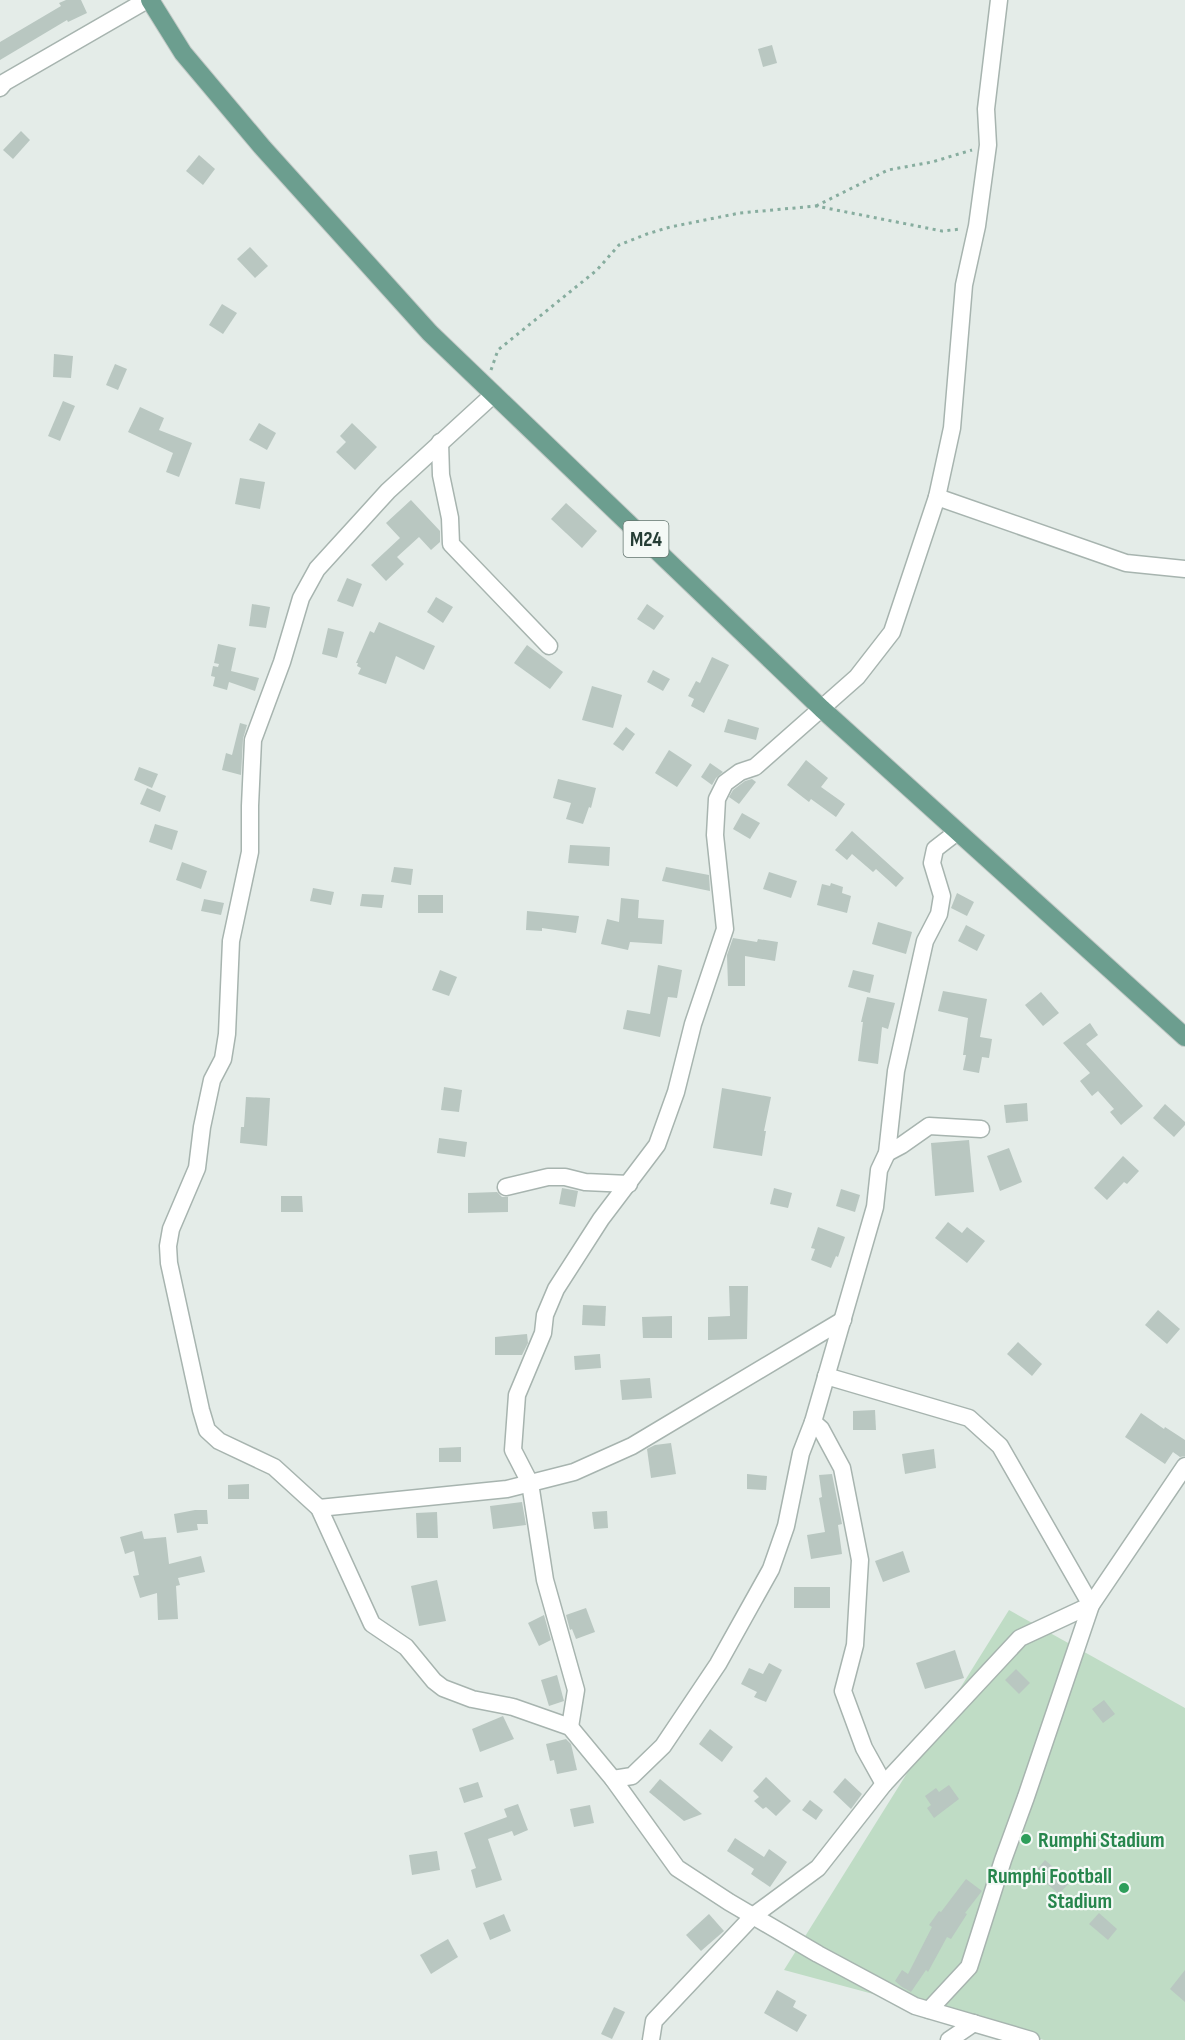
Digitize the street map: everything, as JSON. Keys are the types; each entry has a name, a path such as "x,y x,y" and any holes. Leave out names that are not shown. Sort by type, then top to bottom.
{"main road":[{"name":"M24","path":"148,0 183,52 263,148 430,333 822,709 1185,1037"}],"street":[{"path":"0,88 5,82 148,0"},
{"path":"570,1726 576,1690 545,1580 530,1483 513,1450 517,1395 543,1333 545,1315 556,1289 601,1219 657,1145 676,1092 693,1024 725,929 715,835 717,799 725,783 740,772 755,767 857,677 892,632 938,498 952,428 964,285 977,226 988,145 986,109 999,0"},
{"path":"490,390 388,491 317,570 301,598 282,662 254,740 249,806 250,852 231,941 227,1034 223,1059 212,1080 202,1127 197,1168 171,1229 168,1246 169,1263 207,1430 219,1441 274,1467 319,1508 372,1624 406,1647 434,1681 443,1688 472,1699 513,1707 570,1726 614,1779 677,1868 753,1916 915,2006 1031,2040"},
{"path":"440,442 441,475 450,518 451,544 549,646"},
{"path":"938,498 1126,562 1185,569"},
{"path":"614,1779 632,1776 663,1746 718,1664 766,1579 786,1526 801,1453 813,1422 843,1320 875,1207 879,1170 887,1153 896,1071 925,941 939,914 942,896 932,863 935,849 957,832"},
{"path":"887,1153 929,1126 981,1129"},
{"path":"506,1187 548,1177 629,1184"},
{"path":"319,1508 507,1489 574,1472 632,1446 843,1320"},
{"path":"826,1376 969,1418 1000,1446 1091,1605"},
{"path":"813,1422 821,1429 842,1468 860,1560 855,1645 843,1691 864,1749 884,1784"},
{"path":"929,2010 969,1967 1003,1860 1091,1605 1185,1466"},
{"path":"651,2040 654,2021 753,1916 818,1868 884,1784 1020,1638 1091,1605"},
{"path":"949,2040 974,2023"}],"path":[{"path":"816,206 888,170 932,162 988,145"},
{"path":"490,390 498,350 597,270 620,245 647,234 710,218 816,206 942,231 977,226"}],"green space":[{"name":"Rumphi Stadium","path":"1009,1610 1185,1708 1185,2040 1044,2040 784,1970"}],"building":[{"path":"66,0 81,0 87,13 68,22 67,20 0,60 0,42 61,6 59,3"},
{"path":"772,45 777,63 763,67 758,49"},
{"path":"21,131 30,140 13,159 3,150"},
{"path":"199,155 215,169 203,185 186,171"},
{"path":"250,247 268,266 255,278 237,259"},
{"path":"222,304 237,313 223,334 209,325"},
{"path":"54,354 73,356 71,378 53,377"},
{"path":"115,364 127,369 118,390 106,385"},
{"path":"63,401 75,406 60,441 48,436"},
{"path":"140,407 164,418 159,430 192,443 179,477 166,472 173,453 128,432"},
{"path":"259,423 276,433 267,450 249,440"},
{"path":"352,423 377,447 355,470 336,452 346,442 340,436"},
{"path":"240,478 265,482 260,509 235,504"},
{"path":"411,500 440,531 440,542 431,550 419,537 397,557 404,564 386,581 371,565 400,538 386,523"},
{"path":"566,503 597,531 582,548 551,519"},
{"path":"347,578 362,584 353,607 337,601"},
{"path":"436,597 453,607 443,623 427,612"},
{"path":"252,604 270,607 266,628 249,626"},
{"path":"647,604 664,616 654,630 637,619"},
{"path":"379,622 435,646 424,670 396,656 386,684 358,674 361,668 356,663 370,631 374,633"},
{"path":"328,628 344,632 337,658 322,654"},
{"path":"218,644 236,648 231,671 259,678 255,691 229,682 227,690 213,686 215,677 211,676 213,666 218,667 219,664 214,663"},
{"path":"527,645 563,672 550,689 514,663"},
{"path":"712,657 729,665 704,713 691,706 694,699 688,696 696,681 700,683"},
{"path":"653,670 670,679 663,691 647,682"},
{"path":"592,686 622,695 613,728 582,720"},
{"path":"728,719 759,728 756,740 724,732"},
{"path":"240,723 247,725 243,739 241,775 222,770 226,753 232,755"},
{"path":"626,727 635,734 623,751 613,744"},
{"path":"669,750 692,765 677,787 655,773"},
{"path":"806,760 828,778 821,787 845,804 836,817 811,799 809,802 787,785"},
{"path":"710,763 723,772 712,785 701,777"},
{"path":"139,767 158,774 152,788 134,780"},
{"path":"558,779 596,788 591,808 589,807 583,824 566,819 571,803 553,798"},
{"path":"752,779 756,782 739,804 729,797 733,790"},
{"path":"147,788 166,796 160,812 140,804"},
{"path":"742,813 760,823 750,839 733,829"},
{"path":"155,824 178,831 172,850 149,842"},
{"path":"852,831 904,878 896,887 876,869 873,872 852,854 847,860 835,850"},
{"path":"570,845 610,847 609,866 568,863"},
{"path":"182,862 207,871 201,889 176,880"},
{"path":"394,867 413,869 411,885 391,882"},
{"path":"666,867 709,875 710,891 662,881"},
{"path":"769,872 797,881 791,898 763,889"},
{"path":"831,883 843,887 842,893 851,896 847,913 817,905 822,884 830,886"},
{"path":"313,888 334,892 331,905 310,901"},
{"path":"957,893 974,902 967,916 951,908"},
{"path":"362,894 384,895 382,908 360,906"},
{"path":"418,895 443,895 443,913 418,913"},
{"path":"621,898 639,900 638,918 664,920 662,944 630,942 628,950 601,944 607,919 619,922"},
{"path":"204,899 224,903 221,915 201,911"},
{"path":"527,911 579,916 576,933 542,928 542,931 526,930"},
{"path":"878,922 912,932 906,954 872,944"},
{"path":"966,925 985,935 977,951 958,941"},
{"path":"733,938 757,942 758,939 778,942 775,961 745,956 745,986 728,986 727,955"},
{"path":"658,965 682,970 677,998 668,997 660,1037 623,1029 627,1010 650,1014"},
{"path":"440,970 457,977 449,996 432,990"},
{"path":"853,970 874,975 870,993 848,987"},
{"path":"943,991 987,999 980,1037 992,1039 989,1058 982,1057 979,1073 963,1070 968,1018 938,1011"},
{"path":"1041,992 1059,1013 1043,1026 1025,1005"},
{"path":"867,997 895,1003 888,1029 882,1027 878,1064 858,1061 863,1022 861,1022"},
{"path":"1090,1023 1098,1035 1086,1044 1143,1106 1121,1125 1110,1112 1114,1109 1098,1091 1092,1096 1080,1081 1090,1073 1063,1043"},
{"path":"444,1087 462,1090 459,1112 441,1110"},
{"path":"722,1088 771,1097 762,1156 713,1148"},
{"path":"246,1097 270,1098 267,1146 240,1143 241,1127 244,1127"},
{"path":"1027,1103 1028,1121 1006,1123 1004,1105"},
{"path":"1165,1104 1185,1122 1174,1137 1153,1118"},
{"path":"439,1138 467,1142 465,1157 437,1153"},
{"path":"969,1140 974,1192 935,1196 931,1143"},
{"path":"1009,1148 1022,1182 1000,1191 987,1156"},
{"path":"1123,1156 1139,1171 1127,1184 1124,1182 1107,1200 1094,1188"},
{"path":"562,1188 578,1191 575,1207 559,1204"},
{"path":"774,1188 792,1193 788,1208 770,1204"},
{"path":"841,1189 860,1195 855,1212 836,1206"},
{"path":"497,1192 502,1197 508,1197 508,1212 468,1213 468,1193"},
{"path":"281,1196 302,1196 303,1212 281,1212"},
{"path":"948,1222 962,1233 967,1227 985,1241 967,1263 935,1238"},
{"path":"818,1227 845,1237 838,1257 836,1256 831,1268 811,1260 815,1249 811,1248"},
{"path":"729,1286 748,1286 747,1339 708,1340 708,1317 730,1316"},
{"path":"583,1305 606,1306 605,1326 582,1325"},
{"path":"1158,1310 1180,1329 1167,1344 1145,1325"},
{"path":"672,1316 672,1338 643,1338 642,1317"},
{"path":"527,1334 528,1343 522,1355 495,1355 495,1337"},
{"path":"1018,1342 1042,1364 1032,1376 1007,1354"},
{"path":"600,1354 601,1368 575,1370 574,1356"},
{"path":"650,1378 652,1398 622,1400 620,1380"},
{"path":"875,1410 876,1430 853,1430 853,1411"},
{"path":"1141,1413 1185,1440 1185,1456 1180,1457 1173,1452 1165,1464 1125,1437"},
{"path":"671,1443 676,1474 651,1478 647,1449 655,1445"},
{"path":"461,1447 461,1462 439,1462 439,1448"},
{"path":"934,1449 936,1468 905,1474 902,1454"},
{"path":"747,1474 767,1476 766,1490 747,1489"},
{"path":"832,1474 842,1524 838,1525 842,1554 811,1559 807,1535 825,1532 819,1498 822,1497 819,1475"},
{"path":"249,1484 249,1499 228,1499 228,1485"},
{"path":"522,1502 526,1525 493,1529 490,1506"},
{"path":"207,1510 208,1524 197,1524 198,1530 177,1533 174,1514"},
{"path":"607,1511 608,1528 594,1529 592,1512"},
{"path":"437,1512 438,1538 417,1538 416,1513"},
{"path":"142,1531 144,1539 166,1537 169,1564 201,1556 205,1572 178,1578 180,1585 176,1586 178,1619 158,1620 157,1593 140,1598 133,1576 139,1575 134,1551 125,1554 120,1537"},
{"path":"903,1551 910,1572 883,1582 875,1561"},
{"path":"437,1580 446,1621 419,1626 411,1586"},
{"path":"794,1587 830,1587 830,1608 794,1608"},
{"path":"586,1608 595,1632 576,1639 572,1629 570,1630 566,1615"},
{"path":"544,1615 551,1640 539,1646 528,1623"},
{"path":"955,1650 964,1678 925,1689 916,1663"},
{"path":"769,1663 782,1670 766,1702 754,1697 757,1692 741,1684 749,1668 763,1674"},
{"path":"1016,1669 1030,1683 1019,1694 1005,1680"},
{"path":"557,1675 564,1701 549,1706 541,1680"},
{"path":"1104,1700 1115,1714 1103,1723 1092,1709"},
{"path":"503,1716 514,1739 480,1752 472,1729"},
{"path":"710,1729 733,1747 722,1762 699,1744"},
{"path":"566,1739 571,1744 577,1770 557,1774 554,1760 550,1761 546,1744"},
{"path":"766,1777 791,1801 776,1816 766,1807 763,1809 754,1801 759,1797 753,1791"},
{"path":"845,1778 862,1794 851,1809 833,1792"},
{"path":"660,1779 702,1814 684,1821 649,1792"},
{"path":"478,1782 483,1797 464,1803 459,1788"},
{"path":"949,1785 959,1799 934,1818 927,1808 931,1805 925,1796 936,1788 939,1792"},
{"path":"810,1800 823,1810 816,1820 802,1810"},
{"path":"518,1804 528,1830 514,1836 512,1831 488,1839 502,1880 476,1888 471,1870 476,1868 464,1833 507,1817 504,1809"},
{"path":"590,1805 594,1823 574,1827 570,1809"},
{"path":"735,1838 764,1857 769,1849 787,1862 770,1887 751,1874 754,1869 727,1851"},
{"path":"437,1851 440,1870 412,1875 409,1855"},
{"path":"1045,1860 1070,1882 1059,1894 1034,1873"},
{"path":"966,1879 982,1891 965,1913 967,1914 951,1939 947,1937 928,1972 926,1970 911,1992 895,1981 902,1970 908,1974 932,1927 929,1925"},
{"path":"1099,1913 1117,1929 1108,1940 1089,1924"},
{"path":"504,1914 511,1931 490,1940 483,1923"},
{"path":"709,1914 724,1931 701,1951 686,1935"},
{"path":"448,1939 458,1957 431,1974 420,1955"},
{"path":"1185,1970 1185,2002 1170,1989"},
{"path":"777,1990 796,2001 793,2007 807,2015 797,2032 764,2013"},
{"path":"614,2007 625,2012 612,2039 601,2034"}],"place":[{"name":"Rumphi Stadium","path":"1026,1839"},
{"name":"Rumphi Football Stadium","path":"1124,1888"}]}
